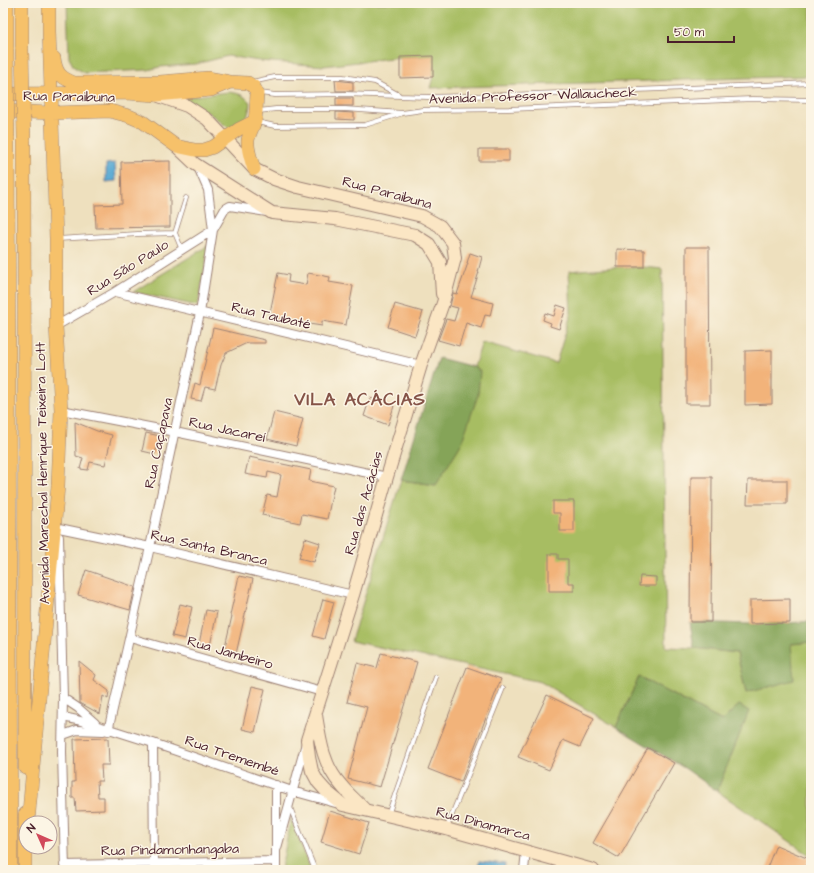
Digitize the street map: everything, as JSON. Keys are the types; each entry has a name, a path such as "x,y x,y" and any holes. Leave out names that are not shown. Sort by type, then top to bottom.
{"highway":[{"path":"6,3 10,870"}],"main road":[{"path":"22,3 24,139 26,815"},
{"name":"Avenida Marechal Henrique Teixeira Lott","path":"49,3 56,239 56,326 61,410 58,486"},
{"path":"49,31 57,72 64,79 74,82 160,82 208,78 252,88 256,116 248,138 248,151 254,169"},
{"path":"3,94 126,93 156,95 211,90 230,82"},
{"name":"Rua Paraibuna","path":"156,95 187,106 207,119 254,169 274,179 422,216 440,226 453,243 456,258 443,303"},
{"name":"Rua Paraibuna","path":"3,111 52,113 110,111 129,116 143,122 176,146 196,164 272,213 335,219 415,236 429,244 440,262 443,303"},
{"path":"176,146 195,150 204,150 213,147 256,116"},
{"name":"Rua das Acácias","path":"365,810 343,805 326,791 318,782 312,771 307,740 353,595 421,365 443,303"},
{"path":"29,815 58,486"},
{"name":"Rua das Acácias","path":"316,712 320,744 331,773 365,810"},
{"name":"Rua Dinamarca","path":"365,810 446,829 594,870"},
{"path":"25,870 26,855"}],"street":[{"name":"Rua Caçapava","path":"110,730 200,313 213,230 208,190 203,176 196,164"},
{"name":"Rua Paraibuna","path":"213,230 225,209 230,206 272,213"},
{"name":"Rua São Paulo","path":"56,326 115,292 213,230"},
{"name":"Rua Taubaté","path":"115,292 421,365"},
{"name":"Rua Jacareí","path":"61,410 175,432 387,477"},
{"name":"Avenida Marechal Henrique Teixeira Lott","path":"58,486 63,698 64,868"},
{"name":"Rua Santa Branca","path":"59,528 150,547 353,595"},
{"name":"Rua Jambeiro","path":"130,638 322,692"},
{"name":"Rua Tremembé","path":"63,698 78,708 97,725"},
{"name":"Rua Tremembé","path":"63,717 97,725 292,791 343,805"},
{"name":"Rua Tremembé","path":"63,735 77,730 110,730"},
{"path":"277,848 307,740"},
{"path":"153,743 154,863"},
{"path":"276,785 276,870"},
{"path":"524,870 526,851"},
{"name":"Rua Pindamonhangaba","path":"64,868 154,863 276,861"}],"lane":[{"path":"252,88 275,77 343,77 375,82 401,96"},
{"name":"Avenida Professor Wallaucheck","path":"252,88 276,95 344,94 401,96 509,95 811,83"},
{"name":"Avenida Professor Wallaucheck","path":"256,116 276,109 345,109 402,112 423,110 509,109 752,99 811,100"},
{"path":"256,116 275,126 365,126 402,112"},
{"path":"182,250 175,234 186,198"},
{"path":"56,239 138,234 175,234"},
{"path":"388,816 436,677"},
{"path":"446,829 502,688"},
{"path":"289,804 315,870"}],"green space":[{"path":"67,3 811,3 811,75 430,88 433,77 433,56 400,57 324,66 259,61 228,56 196,64 160,67 148,70 85,73 74,67 69,58"},
{"path":"228,92 241,95 251,104 247,117 230,129 209,113 178,98"},
{"path":"209,245 198,306 133,292"},
{"path":"617,267 662,269 666,647 694,648 737,653 746,693 791,644 811,642 811,856 717,791 748,711 739,705 722,721 639,677 616,727 541,682 351,641 401,480 436,485 480,371 474,367 482,342 556,363 571,314 569,271"},
{"path":"439,358 474,367 480,371 478,395 461,444 436,485 401,480"},
{"path":"811,621 811,642 791,644 794,680 746,693 737,653 694,648 690,622 750,624"},
{"path":"639,677 722,721 739,705 749,711 717,791 686,769 616,727"},
{"path":"291,818 311,870 281,870"}],"water":[{"path":"115,163 116,181 106,182 106,164"},
{"path":"479,861 505,864 504,870 478,870"}],"building":[{"path":"433,56 433,77 400,78 400,57"},
{"path":"335,80 353,82 353,91 336,91"},
{"path":"336,98 353,98 353,106 336,106"},
{"path":"336,112 354,113 354,120 336,119"},
{"path":"479,149 509,149 509,161 479,161"},
{"path":"170,161 170,227 96,228 95,205 122,204 121,162"},
{"path":"686,247 709,247 710,404 686,404"},
{"path":"617,249 644,250 644,267 617,267"},
{"path":"470,253 482,257 471,297 493,303 490,316 485,315 481,328 466,323 459,346 438,340 446,319 454,321 458,308 450,306 453,293 457,294"},
{"path":"278,273 289,275 288,282 306,285 308,273 330,277 329,282 353,286 346,325 322,321 322,326 269,318"},
{"path":"395,304 423,312 415,336 388,327"},
{"path":"557,305 566,308 559,329 550,326 551,323 543,320 545,313 554,316"},
{"path":"213,328 265,340 265,343 247,343 226,353 221,365 215,389 205,387 201,401 191,399 195,383 200,385"},
{"path":"772,350 772,404 745,405 745,351"},
{"path":"370,398 394,406 388,425 364,416"},
{"path":"274,412 303,419 296,446 267,439"},
{"path":"75,422 112,435 105,465 90,462 88,470 80,469 83,458 76,456"},
{"path":"146,433 160,436 155,454 142,451"},
{"path":"249,457 311,470 309,481 334,486 327,519 302,514 300,523 262,515 267,495 277,497 281,475 268,472 267,478 245,474"},
{"path":"691,477 712,477 711,622 690,622"},
{"path":"748,480 787,480 787,504 747,504"},
{"path":"553,501 574,501 574,531 560,531 560,513 553,513"},
{"path":"305,538 320,543 314,562 299,558"},
{"path":"549,554 558,554 558,559 568,559 568,583 574,583 574,591 549,591"},
{"path":"86,570 135,587 130,610 78,595"},
{"path":"239,576 253,579 236,654 224,651"},
{"path":"640,576 656,577 656,586 639,586"},
{"path":"323,599 334,602 324,639 313,636"},
{"path":"790,599 790,623 750,624 750,600"},
{"path":"180,604 192,607 185,639 172,636"},
{"path":"206,610 217,612 210,646 199,644"},
{"path":"381,653 417,662 380,787 348,779 367,707 347,702 357,663 377,668"},
{"path":"79,661 96,675 94,680 109,691 108,699 103,696 100,714 80,703"},
{"path":"467,667 501,679 461,782 428,769"},
{"path":"252,686 265,689 255,732 242,729"},
{"path":"547,695 594,718 580,747 563,740 549,770 518,757"},
{"path":"108,738 109,765 101,765 102,781 97,781 98,797 104,797 104,810 76,811 75,798 72,798 72,782 75,782 74,739"},
{"path":"648,748 674,763 619,858 593,843"},
{"path":"330,811 369,823 359,854 321,842"},
{"path":"776,845 809,859 804,870 766,870"}],"district":[{"name":"VILA ACÁCIAS","path":"360,399"}]}
